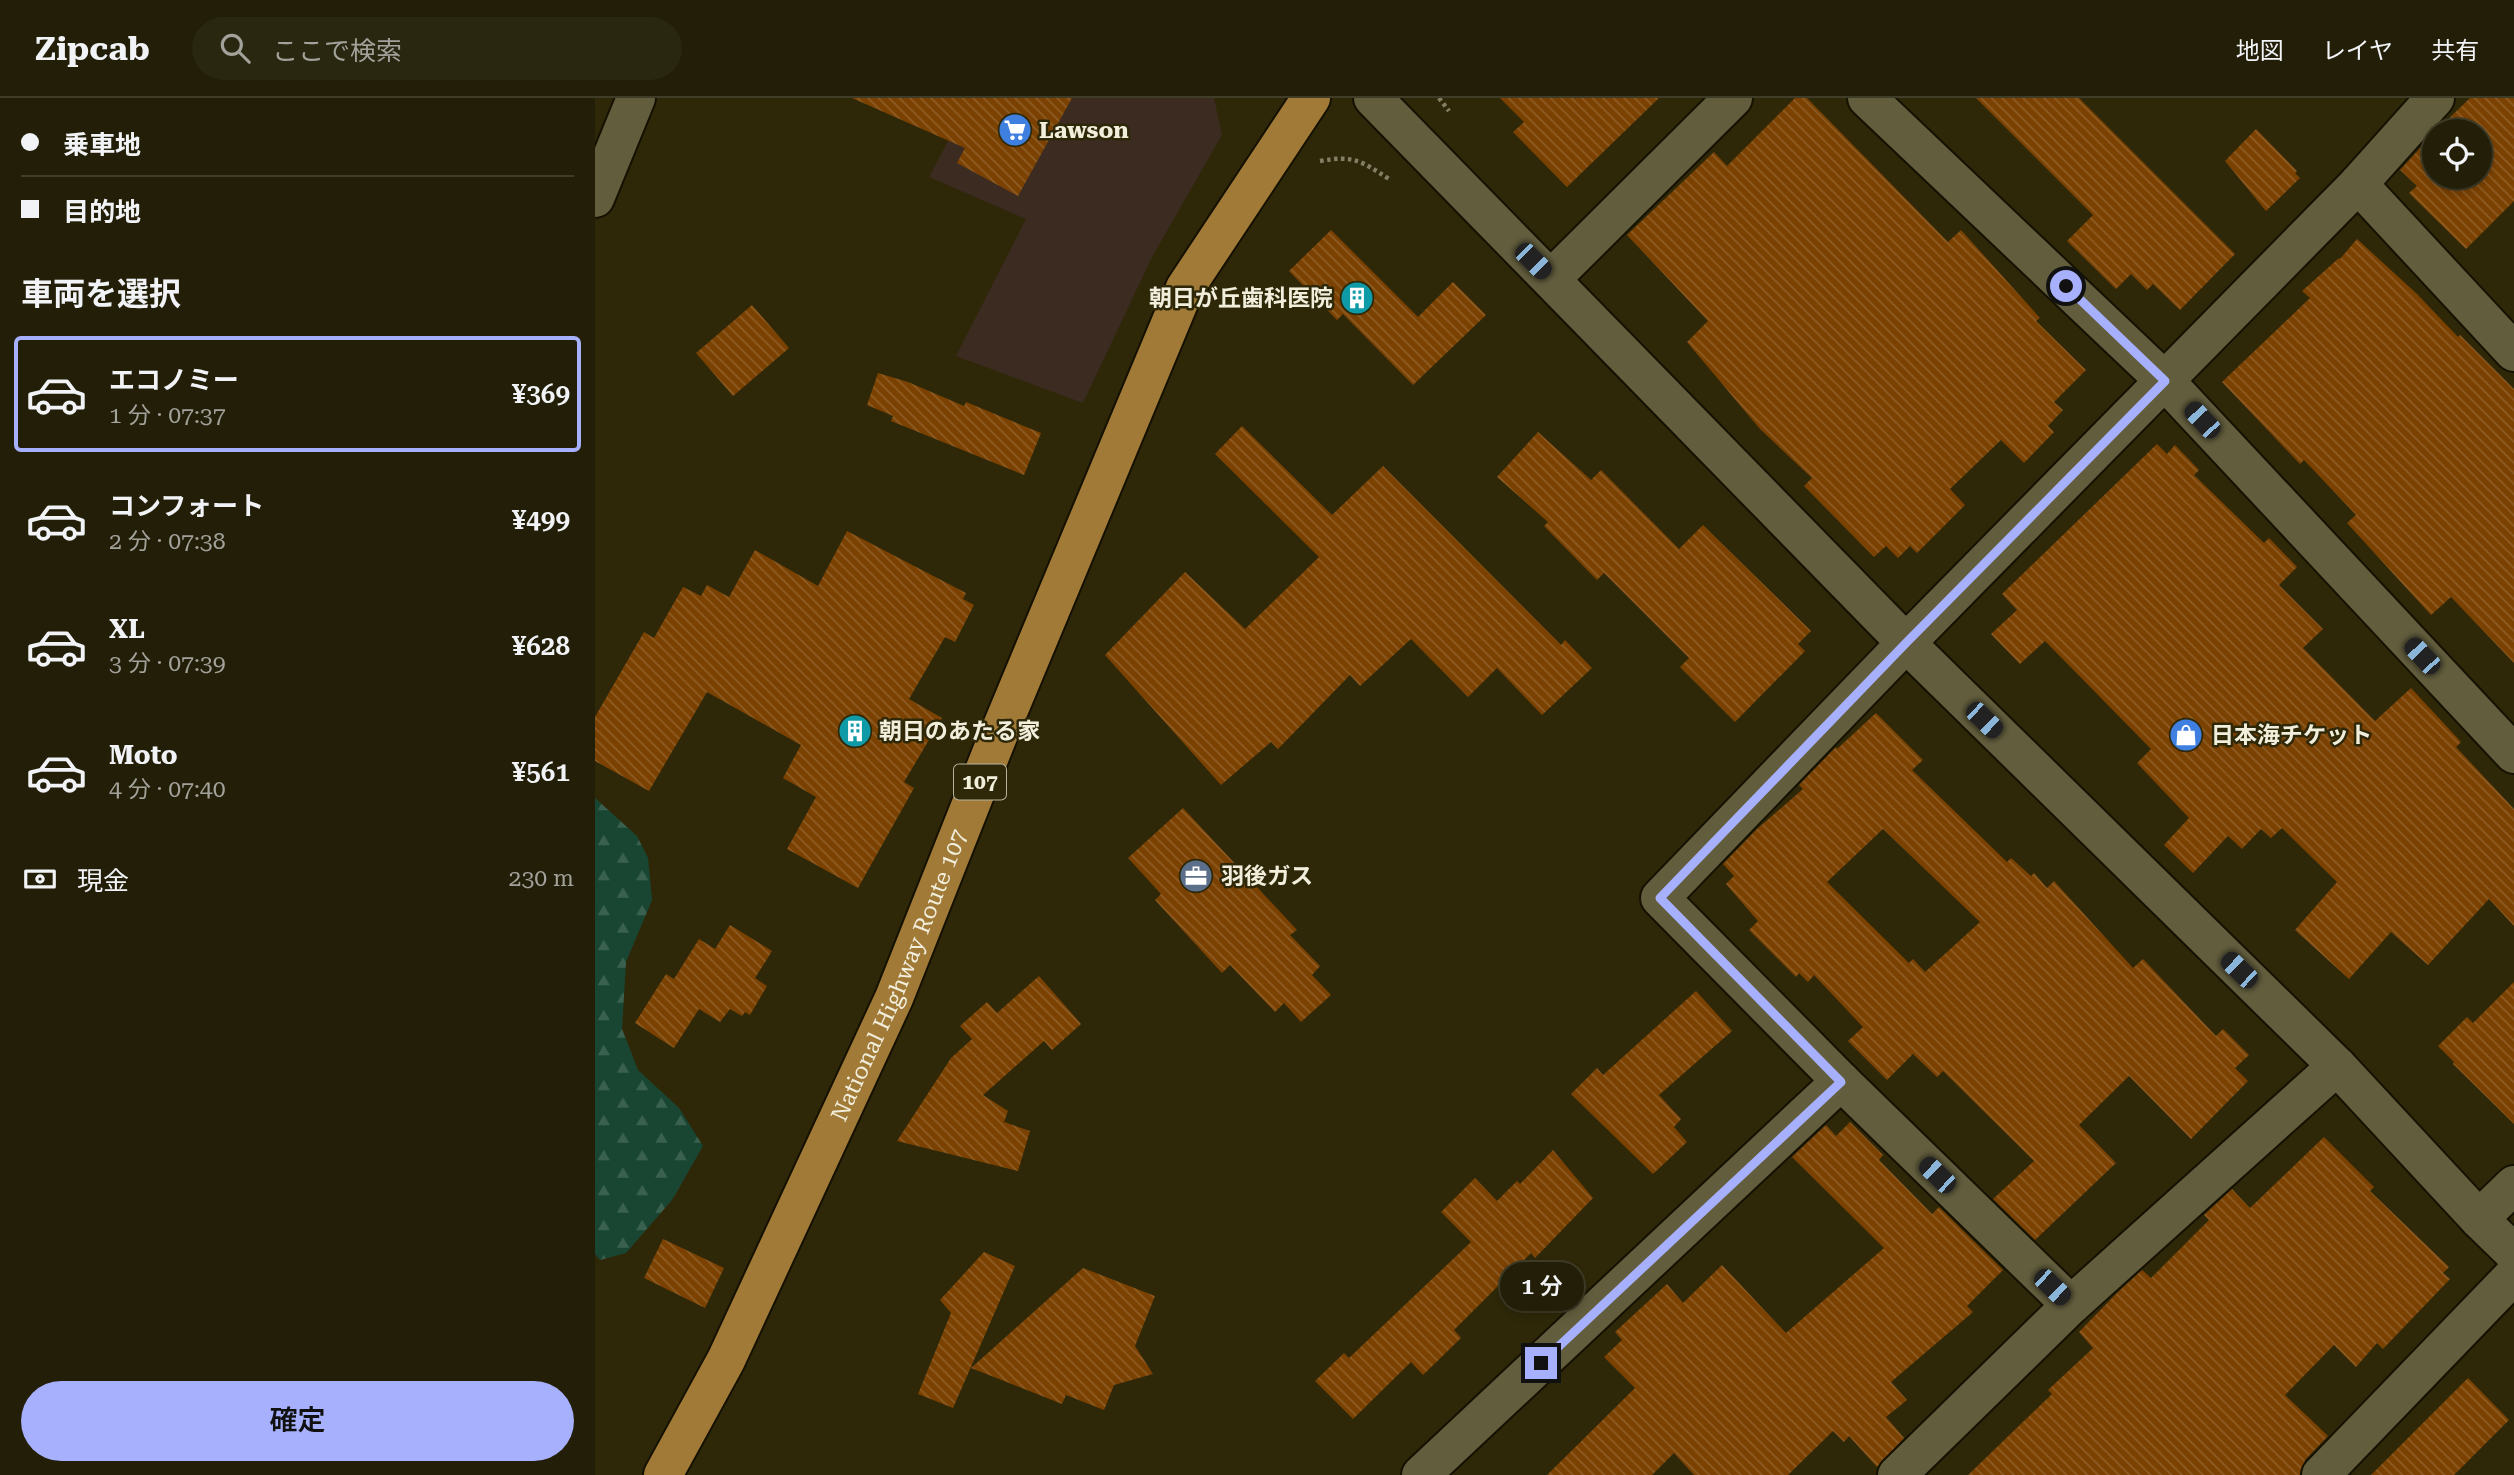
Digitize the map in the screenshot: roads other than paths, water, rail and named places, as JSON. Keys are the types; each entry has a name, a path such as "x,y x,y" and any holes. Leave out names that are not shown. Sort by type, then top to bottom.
{"highway":[{"name":"National Highway Route 107","path":"663,1475 726,1360 894,998 998,736 1185,289 1311,98"}],"street":[{"path":"595,198 636,98"},
{"path":"1373,98 1906,643 2337,1066 2514,1253"},
{"path":"1551,279 1733,98"},
{"path":"1867,98 2165,381 2514,754"},
{"path":"2071,1305 1841,1082 1660,898 1906,643 2358,184 2435,98"},
{"path":"2358,184 2514,352"},
{"path":"1897,1475 2071,1305 2337,1066"},
{"path":"1421,1475 1841,1082"},
{"path":"2479,1219 2514,1185"},
{"path":"2321,1475 2514,1275"}],"place":[{"name":"Lawson","path":"1015,130"},
{"name":"朝日が丘歯科医院","path":"1357,298"},
{"name":"朝日のあたる家","path":"855,731"},
{"name":"日本海チケット","path":"2186,735"},
{"name":"羽後ガス","path":"1196,876"}]}
